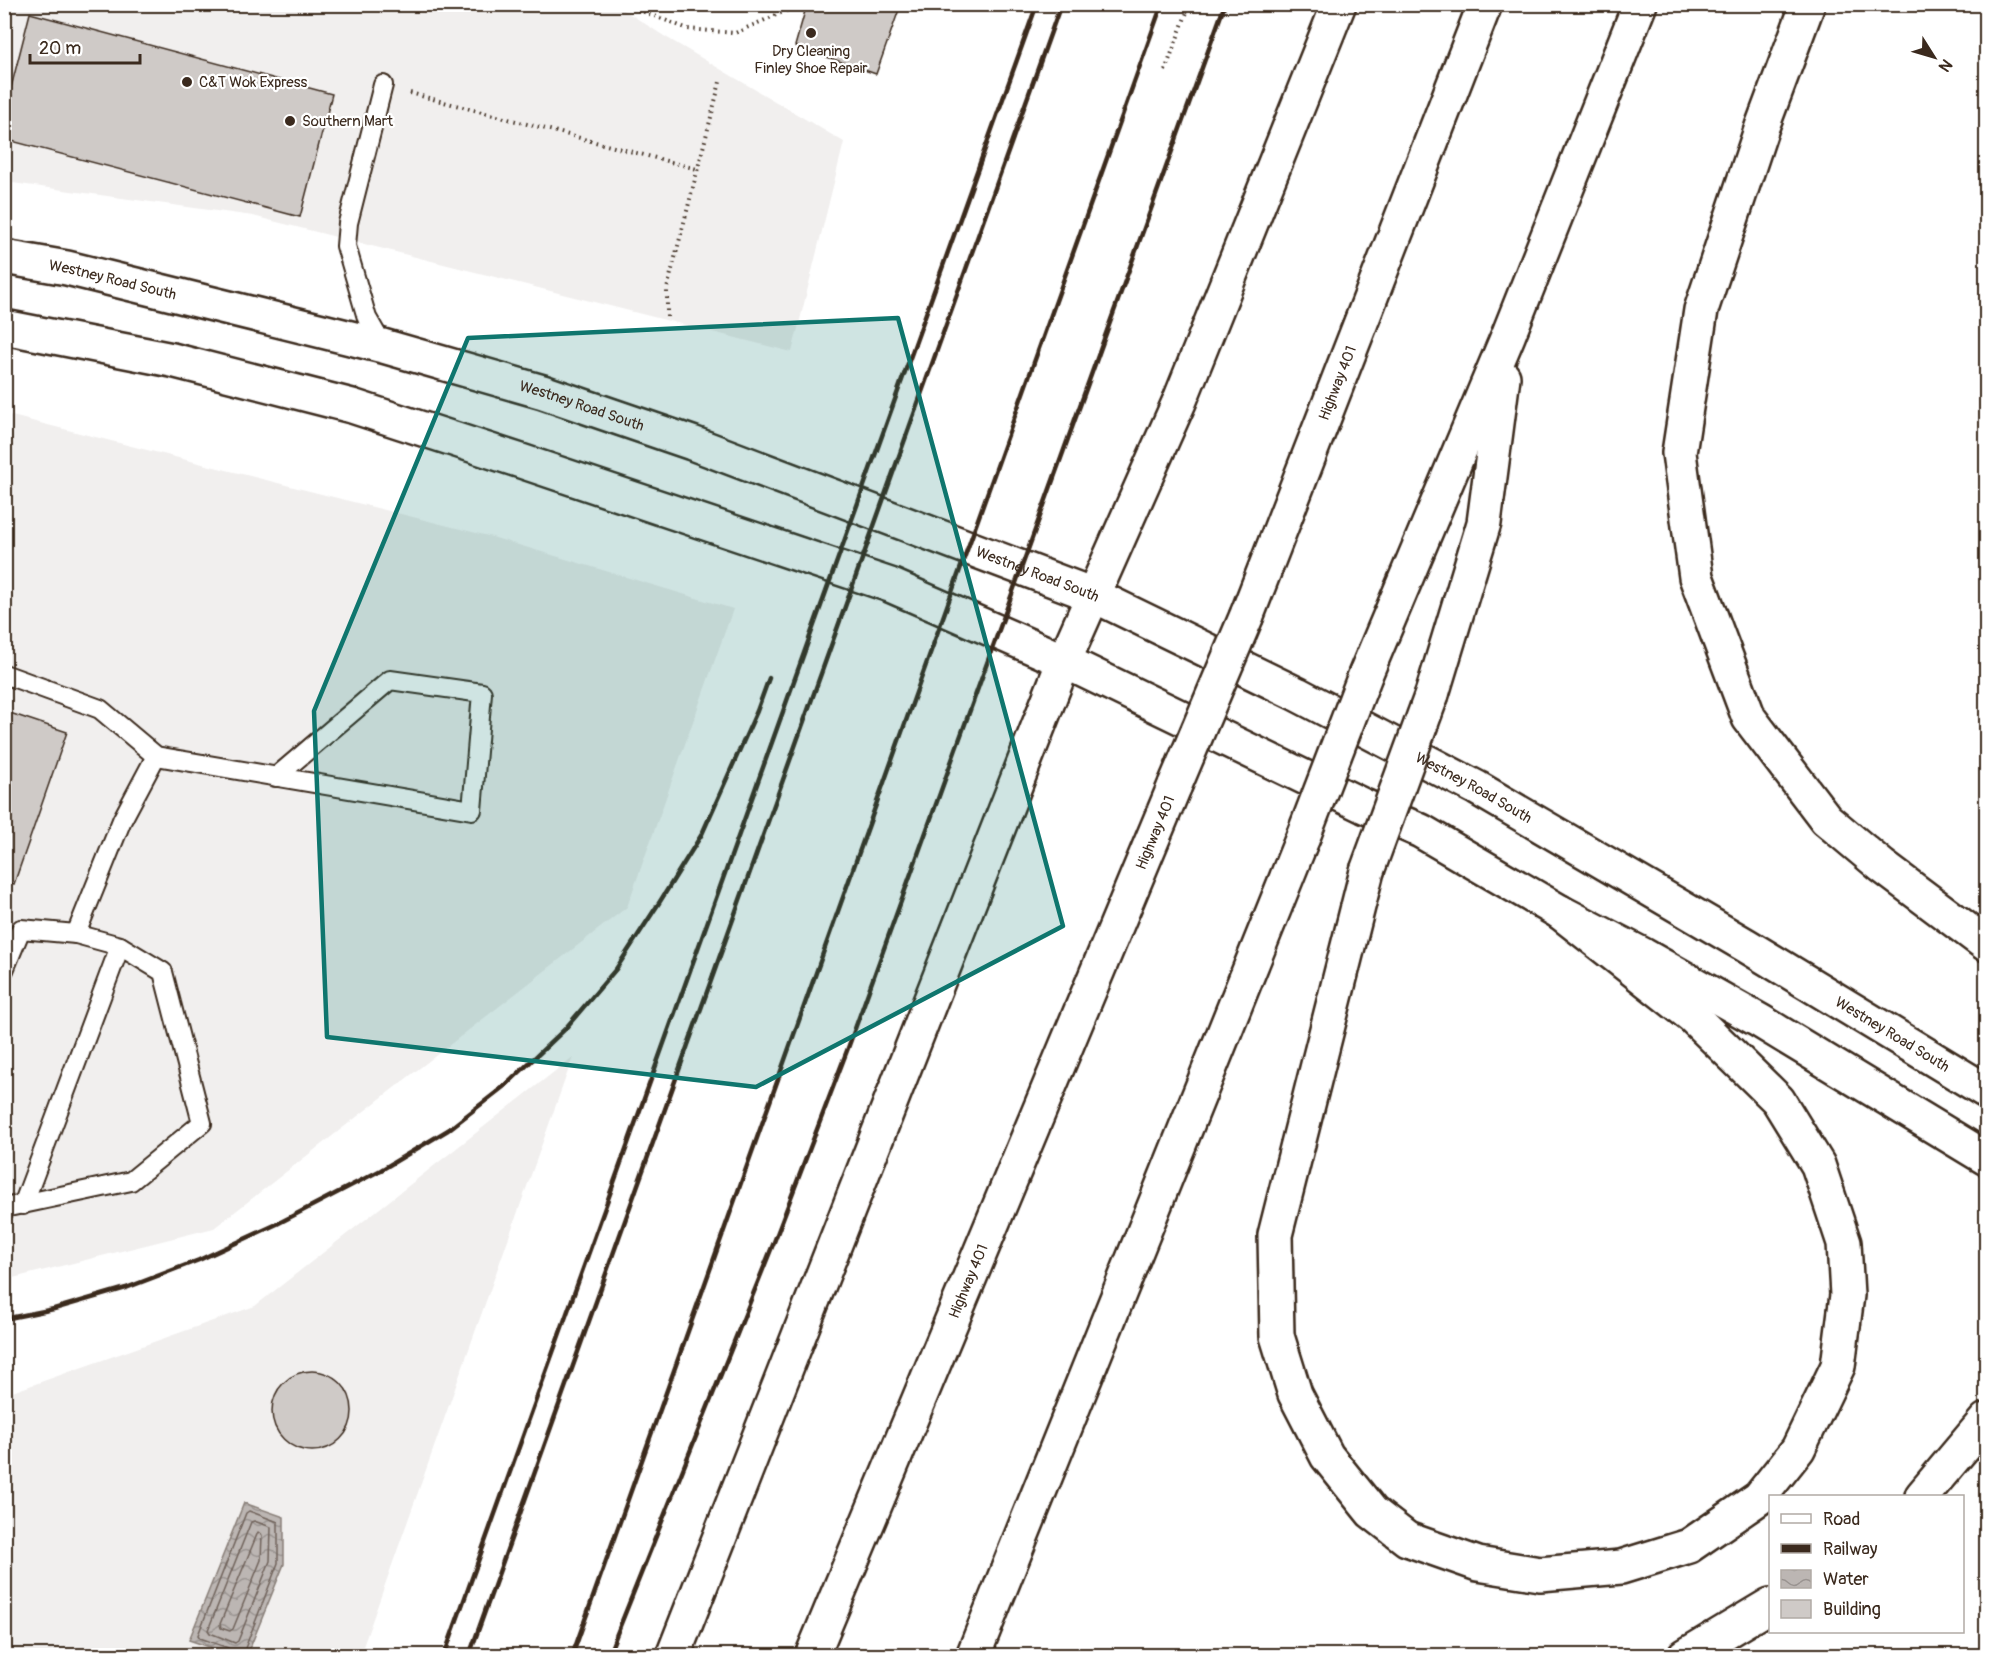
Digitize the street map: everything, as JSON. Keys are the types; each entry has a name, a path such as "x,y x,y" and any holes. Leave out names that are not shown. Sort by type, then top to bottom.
{"main road":[{"path":"673,1656 1064,661 1180,400 1339,4"},
{"name":"Highway 401","path":"812,1656 1247,615 1485,4"},
{"path":"973,1656 1303,837 1366,673 1508,336 1640,4"},
{"path":"1808,4 1762,127 1701,310 1679,453 1696,577 1749,718 1826,819 1882,866 1986,944"},
{"name":"Westney Road South","path":"4,257 67,268 384,346 543,392 692,443 1093,595 1307,699 1477,788 1747,946 1986,1092"},
{"path":"4,327 172,360 352,406 890,585 1064,661 1364,807 1421,831 1560,912 1643,955 1760,1021 1986,1158"},
{"path":"1508,336 1484,523 1432,694 1367,871 1275,1235 1277,1336 1295,1394 1327,1456 1372,1512 1407,1539 1478,1564 1540,1574 1621,1567 1689,1546 1759,1498 1798,1449 1838,1366 1847,1295 1844,1243 1818,1165 1778,1100 1692,1016 1560,912"},
{"path":"1925,1495 1986,1420"},
{"path":"1685,1656 1769,1606"}],"lane":[{"path":"382,85 348,223 346,246 367,318 384,346"},
{"path":"4,675 100,709 156,756 276,777 472,810 482,693 390,680 276,777"},
{"path":"76,934 122,820 156,756"},
{"path":"4,970 21,929 76,934 120,946 163,972 202,1123 131,1181 4,1208"},
{"path":"23,1204 120,946"}],"path":[{"path":"635,4 639,10 688,28 735,33 790,9 792,4"},
{"path":"1165,71 1190,4"},
{"path":"667,317 667,289 720,82"},
{"path":"382,85 697,169"}],"highlighted area":[{"path":"898,318 1063,926 756,1087 327,1037 314,711 468,338"}],"shaded area":[{"path":"5,4 616,5 664,36 844,142 792,352 253,216 5,182"},
{"path":"4,414 492,537 733,609 627,907 214,1228 5,1280"},
{"path":"573,1057 360,1655 5,1655 4,1395 255,1306"}],"water":[{"path":"244,1503 284,1517 284,1564 247,1655 233,1655 189,1640"}],"building":[{"path":"807,4 901,4 876,74 795,46"},
{"path":"30,13 332,94 300,217 4,139 4,115"},
{"path":"4,711 67,732 14,884 4,881"},
{"path":"304,1371 320,1371 341,1382 352,1403 352,1419 341,1440 320,1451 304,1451 290,1445 278,1433 272,1419 272,1403 278,1389 290,1377"}],"railway":[{"path":"444,1656 1037,4"},
{"path":"469,1656 1061,4"},
{"path":"572,1656 1162,4"},
{"path":"608,1656 774,1242 848,1048 1225,4"},
{"path":"4,1319 54,1309 126,1288 199,1260 277,1224 381,1170 448,1130 507,1084 564,1030 616,969 659,903 702,834 757,711 769,678"}],"place":[{"name":"Dry Cleaning Finley Shoe Repair","path":"811,33"},
{"name":"C&T Wok Express","path":"187,82"},
{"name":"Southern Mart","path":"290,121"}]}
